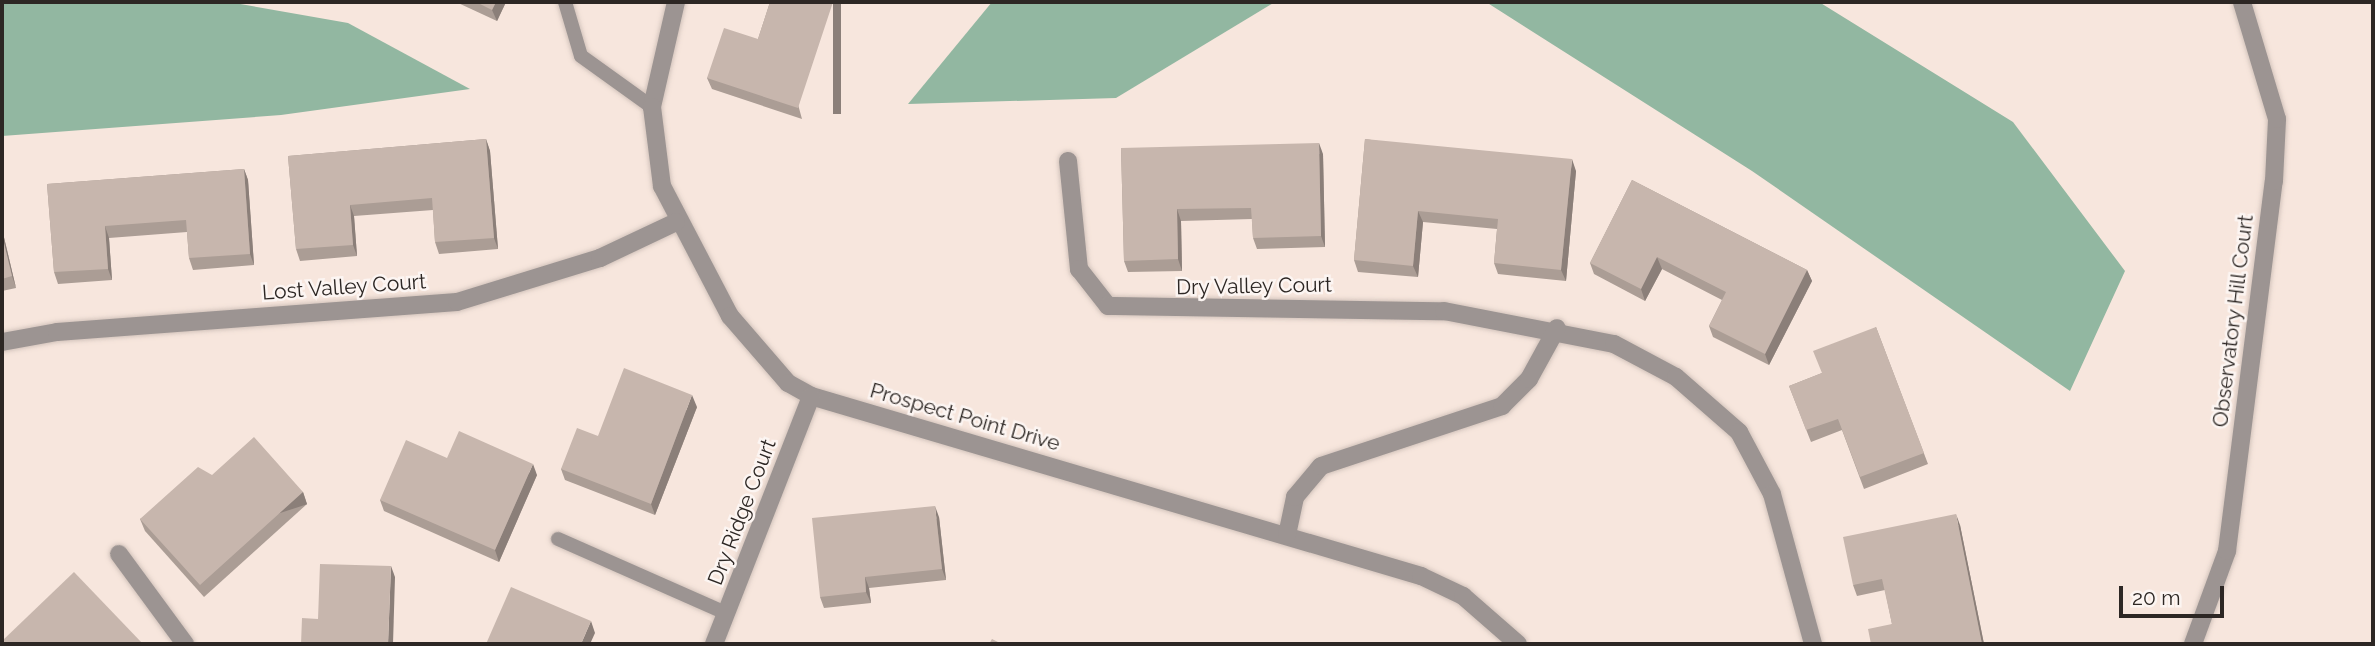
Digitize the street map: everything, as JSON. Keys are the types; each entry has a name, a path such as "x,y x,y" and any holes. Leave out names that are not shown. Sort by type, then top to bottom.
{"street":[{"name":"Prospect Point Drive","path":"677,2 652,107 654,151 676,222 730,316 788,383 811,396 1421,576 1463,596 1518,644"},
{"name":"Observatory Hill Court","path":"2193,644 2227,551 2274,181 2277,119 2242,2"},
{"name":"Dry Valley Court","path":"1068,161 1079,269 1108,306 1135,311 1385,307 1557,328 1614,344 1676,377 1739,432 1772,494 1813,644"},
{"name":"Lost Valley Court","path":"2,342 57,332 457,302 600,258 676,222"},
{"path":"1287,535 1295,497 1321,466 1503,406 1529,379 1557,328"},
{"name":"Dry Ridge Court","path":"714,644 811,396"},
{"path":"119,554 185,644"}],"lane":[{"path":"565,2 581,56 652,107"},
{"path":"558,539 726,613"}],"green space":[{"path":"2,2 229,2 348,23 470,89 281,115 2,136"},
{"path":"992,2 1275,2 1116,98 908,104"},
{"path":"1486,2 1819,2 2013,122 2125,271 2070,391 1752,171"}],"building":[{"path":"476,2 496,2 492,10"},
{"path":"770,2 833,2 798,108 707,78 724,28 758,39"},
{"path":"486,139 494,238 435,242 432,198 350,205 353,245 296,249 288,156"},
{"path":"1365,139 1572,159 1561,270 1494,263 1498,219 1418,211 1413,266 1354,260"},
{"path":"1319,143 1321,236 1253,238 1251,208 1177,209 1178,259 1124,261 1121,148"},
{"path":"244,169 250,254 189,258 186,220 105,226 108,269 54,272 47,184"},
{"path":"1632,180 1807,270 1765,354 1709,326 1726,292 1657,257 1641,289 1590,263"},
{"path":"2,235 12,276 2,279"},
{"path":"1876,327 1924,453 1860,477 1838,419 1806,430 1789,386 1822,373 1813,351"},
{"path":"624,368 692,395 651,504 561,469 577,428 598,436"},
{"path":"459,431 533,464 495,550 380,500 406,440 447,458"},
{"path":"254,437 303,492 200,585 140,519 198,467 212,475"},
{"path":"935,506 942,569 865,577 866,592 820,597 812,518"},
{"path":"1956,514 1982,644 1871,644 1868,629 1892,624 1882,579 1853,585 1843,537"},
{"path":"320,564 391,566 388,644 301,644 302,618 318,619"},
{"path":"74,572 143,644 2,644 2,641"},
{"path":"511,587 591,621 581,644 486,644"},
{"path":"992,639 1002,644 989,644"}]}
